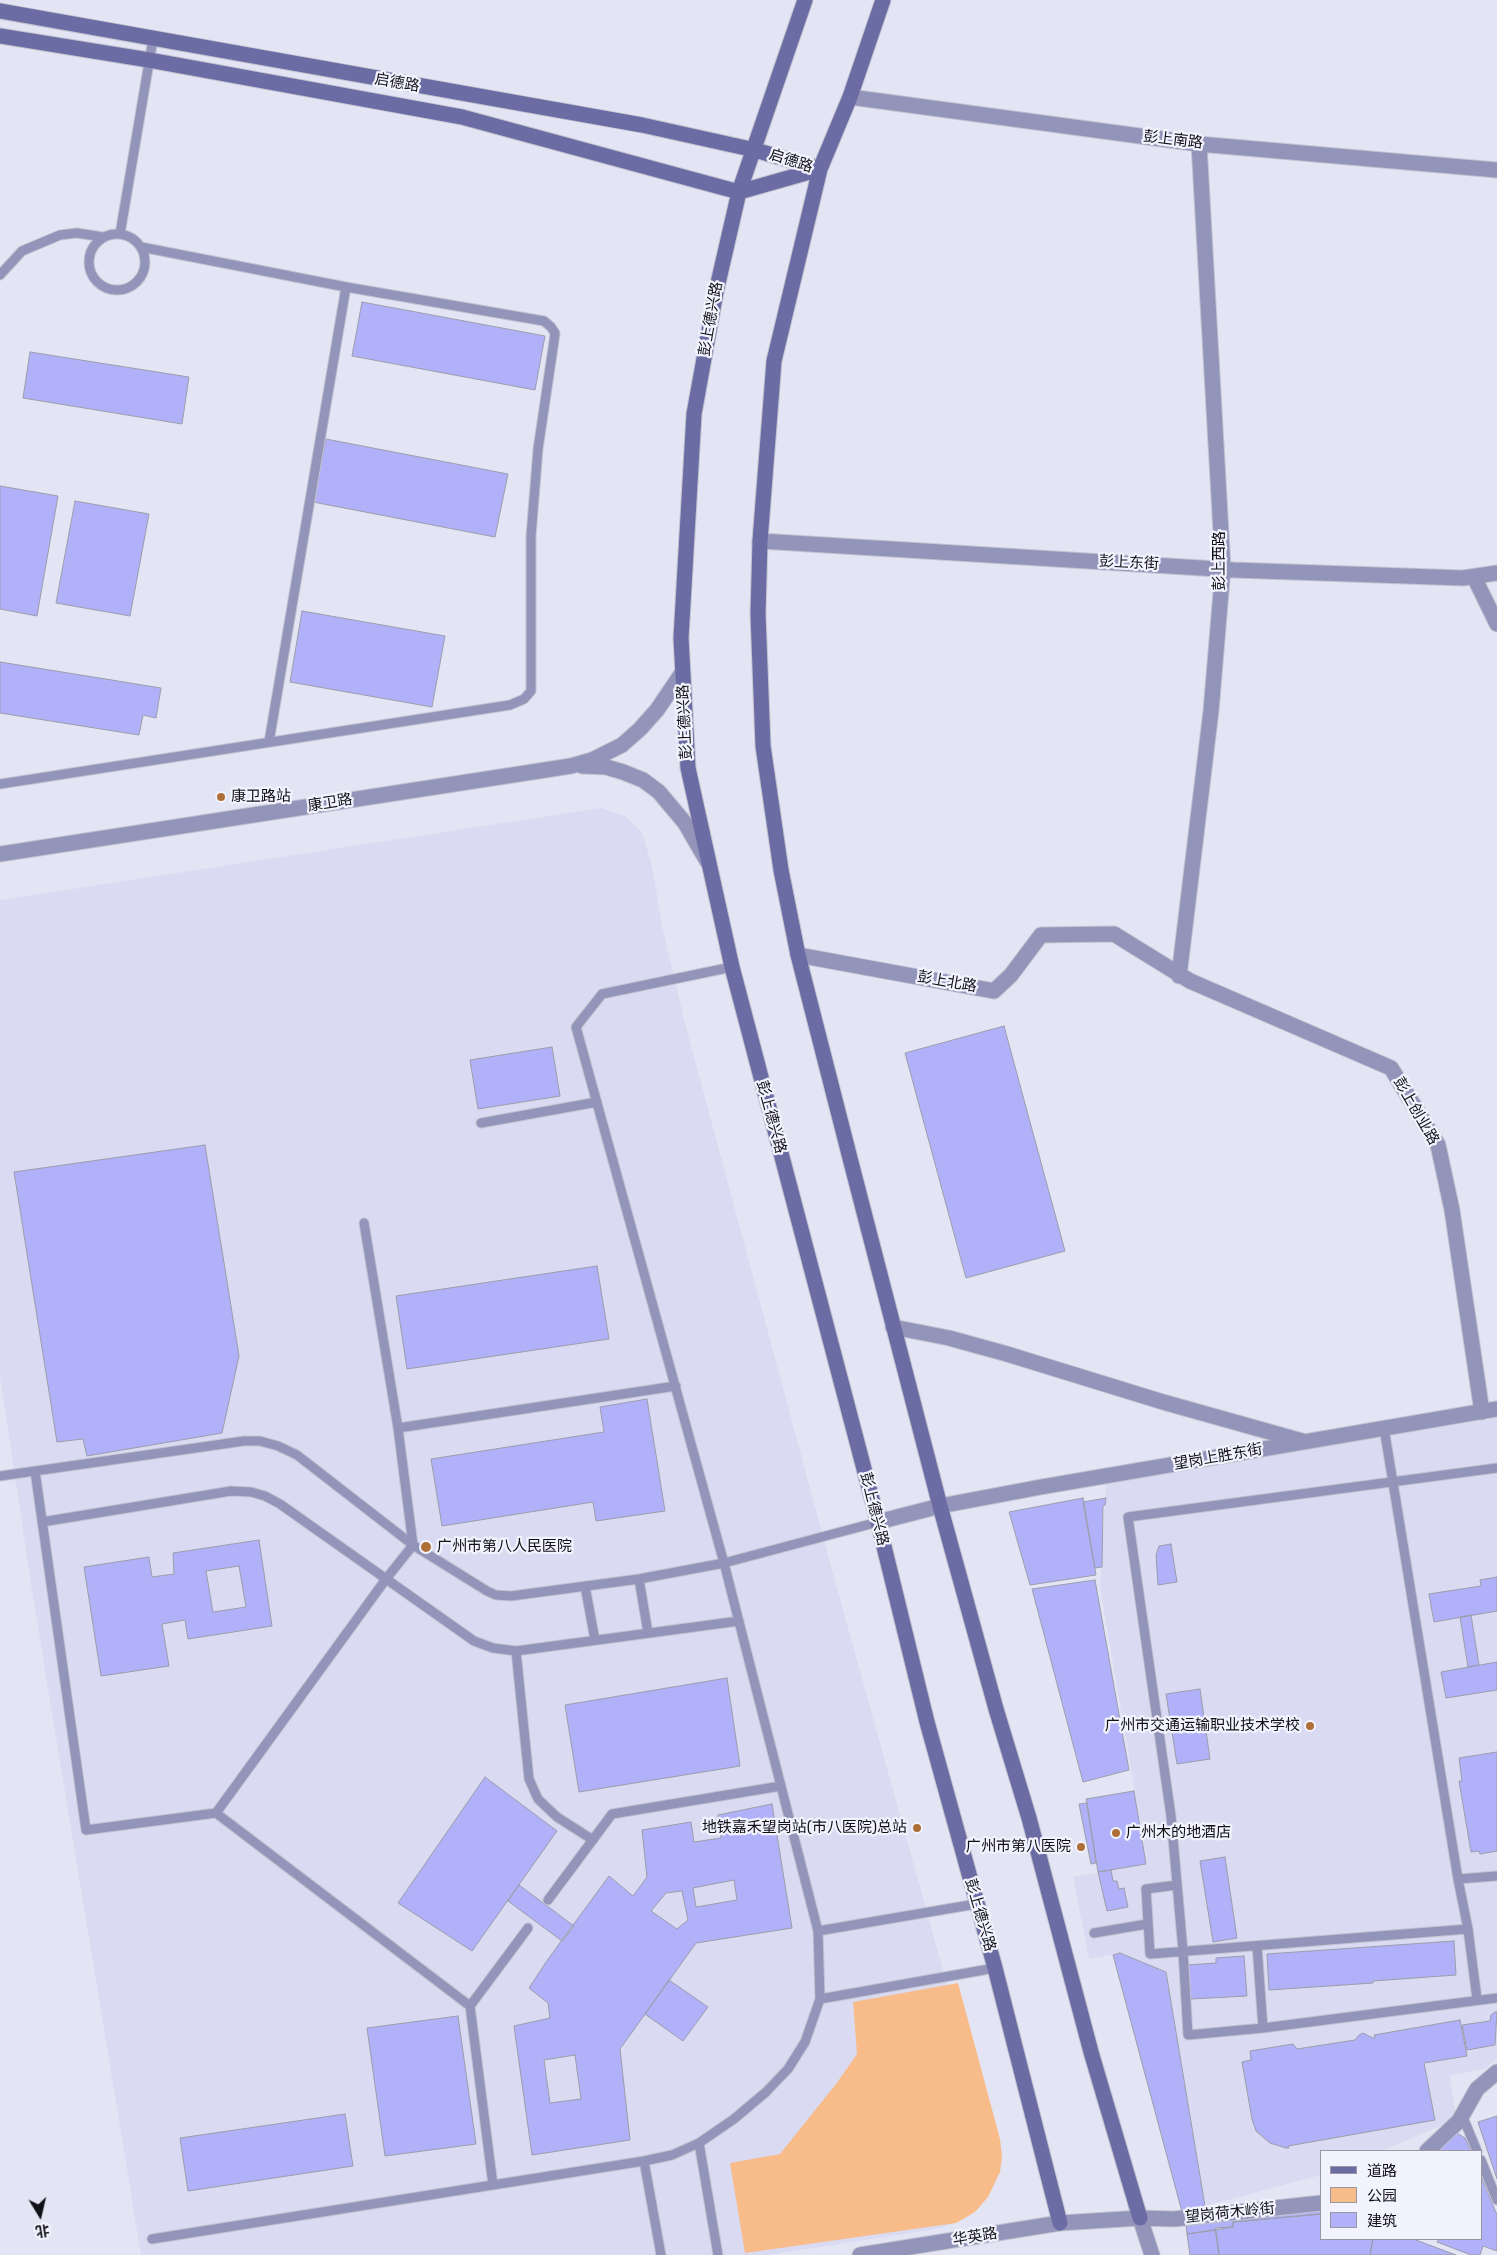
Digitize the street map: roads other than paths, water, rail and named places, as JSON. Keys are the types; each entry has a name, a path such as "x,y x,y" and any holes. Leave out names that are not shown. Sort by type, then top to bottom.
{"street":[{"name":"彭上德兴路","path":"805,0 739,192 716,292 694,414 681,638 688,768 732,967 878,1522 927,1722 995,1968 1060,2223"},
{"path":"883,0 850,97 820,170 774,361 760,541 758,614 763,746 781,870 798,955 893,1327 996,1709 1029,1818 1091,2052 1152,2255"},
{"name":"启德路","path":"0,11 642,126 755,150 820,170"},
{"name":"启德路","path":"0,36 149,60 462,116 739,192 820,170"},
{"name":"彭上南路","path":"850,97 1200,144 1497,170"},
{"name":"彭上西路","path":"1179,976 1211,711 1223,568 1200,144"},
{"name":"彭上东街","path":"760,541 1223,568 1443,578 1474,577 1497,573"},
{"path":"1474,577 1497,624"},
{"path":"571,766 592,760 622,745 640,730 682,673"},
{"path":"571,766 606,767 643,780 659,792 673,807 708,863"},
{"name":"康卫路","path":"0,854 571,766"},
{"name":"彭上北路","path":"798,955 994,991 1011,975 1041,935 1114,934 1179,976"},
{"name":"彭上创业路","path":"1179,976 1391,1068 1438,1145 1490,1410"},
{"path":"893,1327 949,1338 1007,1354 1163,1402 1306,1442"},
{"name":"望岗上胜东街","path":"878,1522 940,1506 1040,1487 1490,1410"},
{"path":"1428,2150 1459,2121 1477,2089 1497,2072"},
{"name":"望岗荷木岭街","path":"1060,2223 1140,2218 1174,2219 1320,2203"},
{"name":"华英路","path":"860,2255 1060,2223"}],"lane":[{"path":"120,234 153,39"},
{"path":"0,275 22,251 60,235 77,233 103,237 120,234 129,237 141,247 346,287 544,321 554,333 538,449 531,536 531,691 524,699 510,705 0,784"},
{"path":"103,237 90,253 89,270 96,283 110,290 127,289 142,277 146,260 141,247"},
{"path":"269,742 346,287"},
{"path":"152,2239 672,2155 700,2143 734,2119 766,2092 788,2069 805,2042 820,1999 818,1931 724,1563 576,1026 602,994 732,967"},
{"path":"481,1123 597,1102"},
{"path":"216,1813 386,1579 413,1545 398,1428 364,1223"},
{"path":"398,1428 676,1386"},
{"path":"1384,1428 1458,1879 1468,1929 1476,1999"},
{"path":"0,1476 244,1441 260,1441 278,1446 297,1455 413,1545 496,1595 511,1596 639,1578 724,1563 878,1522"},
{"path":"1497,1468 1128,1518 1171,1816 1188,2035 1263,2028 1476,1999 1497,1998"},
{"path":"35,1471 86,1830 216,1813 470,2006"},
{"path":"42,1522 231,1491 251,1492 265,1496 280,1504 474,1641 494,1648 516,1651 739,1621"},
{"path":"639,1578 648,1633"},
{"path":"585,1586 594,1640"},
{"path":"516,1651 529,1779 538,1799 557,1818 593,1840"},
{"path":"548,1900 612,1814 781,1786"},
{"path":"1458,1879 1497,1876"},
{"path":"1177,1885 1146,1889 1150,1954 1468,1929"},
{"path":"818,1931 976,1904"},
{"path":"1094,1933 1147,1924"},
{"path":"493,2185 470,2006 528,1928"},
{"path":"1257,1946 1263,2028"},
{"path":"820,1999 995,1968"},
{"path":"1462,2115 1477,2150"},
{"path":"700,2143 718,2255"},
{"path":"644,2161 661,2255"},
{"path":"1482,2162 1497,2200"}],"place":[{"name":"康卫路站","path":"221,797"},
{"name":"广州市第八人民医院","path":"426,1547"},
{"name":"广州市交通运输职业技术学校","path":"1310,1726"},
{"name":"地铁嘉禾望岗站(市八医院)总站","path":"917,1828"},
{"name":"广州木的地酒店","path":"1116,1833"},
{"name":"广州市第八医院","path":"1081,1847"}]}
